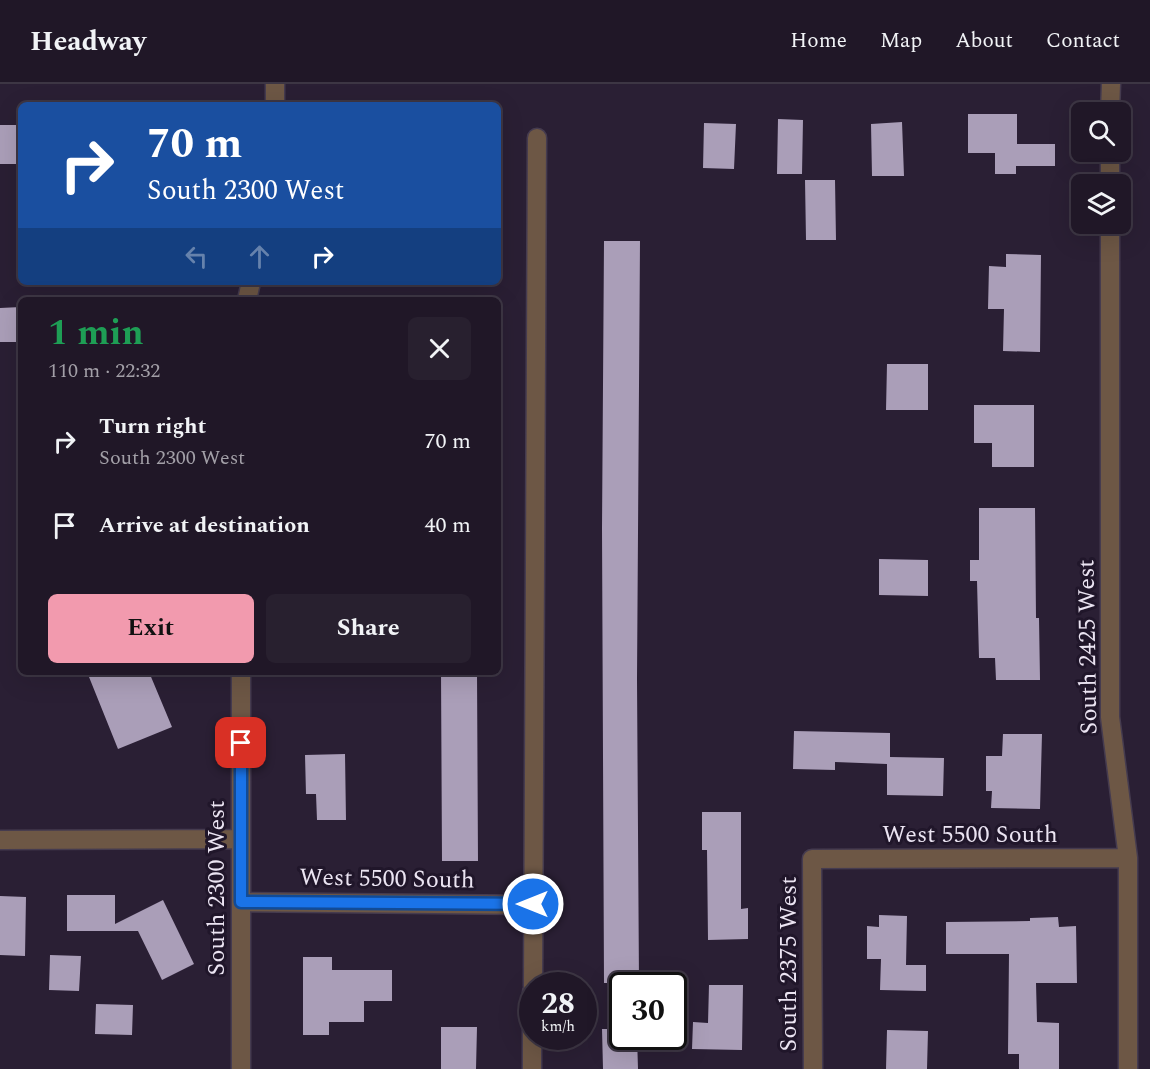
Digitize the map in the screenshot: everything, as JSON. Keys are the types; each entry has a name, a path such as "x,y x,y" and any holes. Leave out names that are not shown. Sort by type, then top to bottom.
{"street":[{"path":"275,102 276,84"},
{"path":"1110,84 1110,102"},
{"path":"532,972 537,138"},
{"name":"South 2425 West","path":"1110,234 1110,717 1128,858 1128,1069"},
{"name":"South 2300 West","path":"241,675 241,1069"},
{"path":"0,840 241,839"},
{"name":"West 5500 South","path":"812,859 1128,858"},
{"name":"South 2375 West","path":"812,859 813,1069"},
{"name":"West 5500 South","path":"241,902 533,904"},
{"path":"532,1050 532,1069"}],"building":[{"path":"968,114 1017,114 1017,144 1055,144 1055,166 1016,166 1016,174 995,174 995,153 968,153"},
{"path":"778,119 803,120 802,174 777,174"},
{"path":"902,122 904,176 872,176 871,124"},
{"path":"704,123 736,124 734,169 703,168"},
{"path":"0,125 18,125 18,164 0,164"},
{"path":"805,180 835,180 836,240 806,240"},
{"path":"604,241 640,241 637,679 639,972 609,972 609,983 604,983 602,529"},
{"path":"1006,254 1041,255 1040,352 1003,351 1004,309 988,309 989,266 1006,267"},
{"path":"18,307 18,342 0,342 0,308"},
{"path":"887,364 928,364 928,410 886,410"},
{"path":"974,405 1034,405 1034,467 992,467 992,443 974,443"},
{"path":"979,508 1035,508 1036,618 1039,618 1040,680 996,680 995,658 979,658 977,581 970,581 970,560 979,560"},
{"path":"879,559 928,560 928,596 879,595"},
{"path":"88,675 150,675 172,727 118,749"},
{"path":"441,675 477,675 478,861 442,861"},
{"path":"794,731 890,733 890,757 944,758 943,796 887,795 887,764 835,762 835,770 793,769"},
{"path":"1003,734 1042,734 1040,809 991,808 992,791 986,791 986,756 1002,756"},
{"path":"345,754 346,820 317,820 316,794 306,794 305,755"},
{"path":"702,812 741,812 741,909 748,908 748,939 708,940 707,850 702,850"},
{"path":"67,895 115,895 115,924 163,900 194,964 162,980 138,931 67,931"},
{"path":"0,896 26,897 25,956 0,955"},
{"path":"879,915 907,916 906,965 926,965 926,991 880,990 881,959 867,959 867,926 879,927"},
{"path":"1058,917 1059,927 1076,926 1077,983 1036,983 1037,1022 1059,1023 1059,1069 1019,1069 1019,1054 1008,1054 1009,954 946,954 946,922 1030,921 1030,918"},
{"path":"50,955 81,956 79,991 49,990"},
{"path":"303,957 332,957 332,970 392,970 392,1001 364,1001 364,1022 329,1022 329,1035 303,1035"},
{"path":"709,985 743,985 742,1050 692,1049 693,1022 708,1023"},
{"path":"96,1004 133,1005 132,1035 95,1034"},
{"path":"441,1027 477,1027 476,1069 441,1069"},
{"path":"602,1029 609,1029 609,1050 637,1050 638,1069 603,1069"},
{"path":"887,1030 928,1031 927,1069 886,1069"}],"route":[{"path":"241,743 241,902 533,904"}]}
